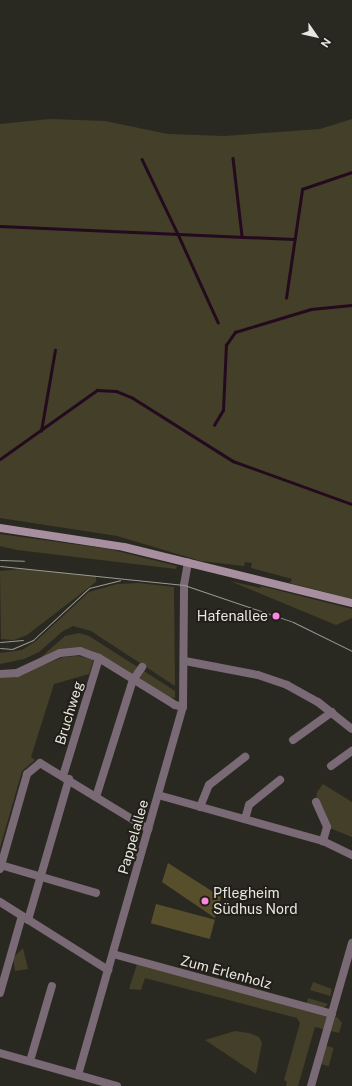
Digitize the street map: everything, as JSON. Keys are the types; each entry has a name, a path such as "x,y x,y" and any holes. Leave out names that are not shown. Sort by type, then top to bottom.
{"street":[{"path":"0,528 124,547 352,603"},
{"name":"Pappelallee","path":"78,1075 183,708 185,661 184,585 188,562"},
{"path":"0,674 17,673 68,651 80,651 99,658 133,680 183,708"},
{"name":"Bruchweg","path":"0,993 25,918 41,876 99,658"},
{"path":"185,661 271,679 302,693 332,712 352,729"},
{"path":"96,797 133,680 142,667"},
{"path":"293,740 332,712"},
{"path":"331,766 352,751"},
{"path":"200,806 209,785 245,757"},
{"path":"96,893 41,876 0,867 30,769 40,763 148,830"},
{"path":"245,819 249,806 280,780"},
{"path":"158,795 323,841 352,855"},
{"path":"316,802 327,828 323,841"},
{"path":"0,902 108,970"},
{"path":"311,1086 352,943"},
{"name":"Zum Erlenholz","path":"113,954 332,1014"},
{"path":"30,1061 52,986"},
{"path":"0,1053 117,1086"}],"shaded area":[{"path":"50,119 105,121 168,134 224,136 320,129 352,119 352,599 290,583 292,579 251,568 252,563 245,562 244,566 201,561 117,536 0,518 0,124"},
{"path":"0,534 109,549 177,566 176,569 17,550 0,546"},
{"path":"21,569 96,576 96,582 27,635 14,640 1,639 0,571"},
{"path":"230,581 260,588 261,586 352,609 352,618 336,625"},
{"path":"139,583 174,587 175,686 91,631 73,626 63,631 39,652 24,659 0,664 0,653 22,650 36,641 89,592 117,584"},
{"path":"79,633 89,636 175,691 175,698 166,697 93,651 82,648 40,658 65,636"},
{"path":"78,656 94,659 89,674 54,684 31,757 35,760 22,771 0,848 0,678 16,676 64,657"},
{"path":"323,784 352,802 352,837 327,827 316,802 317,792"},
{"path":"23,948 28,969 15,971 13,958"},
{"path":"138,961 306,1007 308,998 328,1004 319,1013 337,1017 342,1023 339,1033 315,1027 298,1086 286,1086 287,1082 284,1080 300,1023 297,1018 145,978 141,990 129,989"},
{"path":"313,982 332,989 330,996 310,990"},
{"path":"235,1031 249,1033 259,1037 262,1043 256,1074 205,1040"},
{"path":"323,1045 334,1048 329,1066 318,1063"}],"building":[{"path":"168,863 221,897 215,918 162,882"},
{"path":"156,904 215,920 210,939 151,923"}],"waterway":[{"path":"233,158 242,236"},
{"path":"142,159 178,234 294,239"},
{"path":"286,298 302,189 352,172"},
{"path":"0,226 178,234 218,322"},
{"path":"214,425 223,410 226,345 235,332 311,309 352,305"},
{"path":"41,431 55,350"},
{"path":"0,459 97,390 116,391 133,398 233,461 352,504"}],"tram line":[{"path":"0,560 24,561"},
{"path":"0,566 184,585 293,622 352,651"},
{"path":"0,648 12,649 33,640 89,588 120,580"},
{"path":"0,642 23,640"}],"place":[{"name":"Hafenallee","path":"276,616"},
{"name":"Pflegheim Südhus Nord","path":"205,901"}]}
